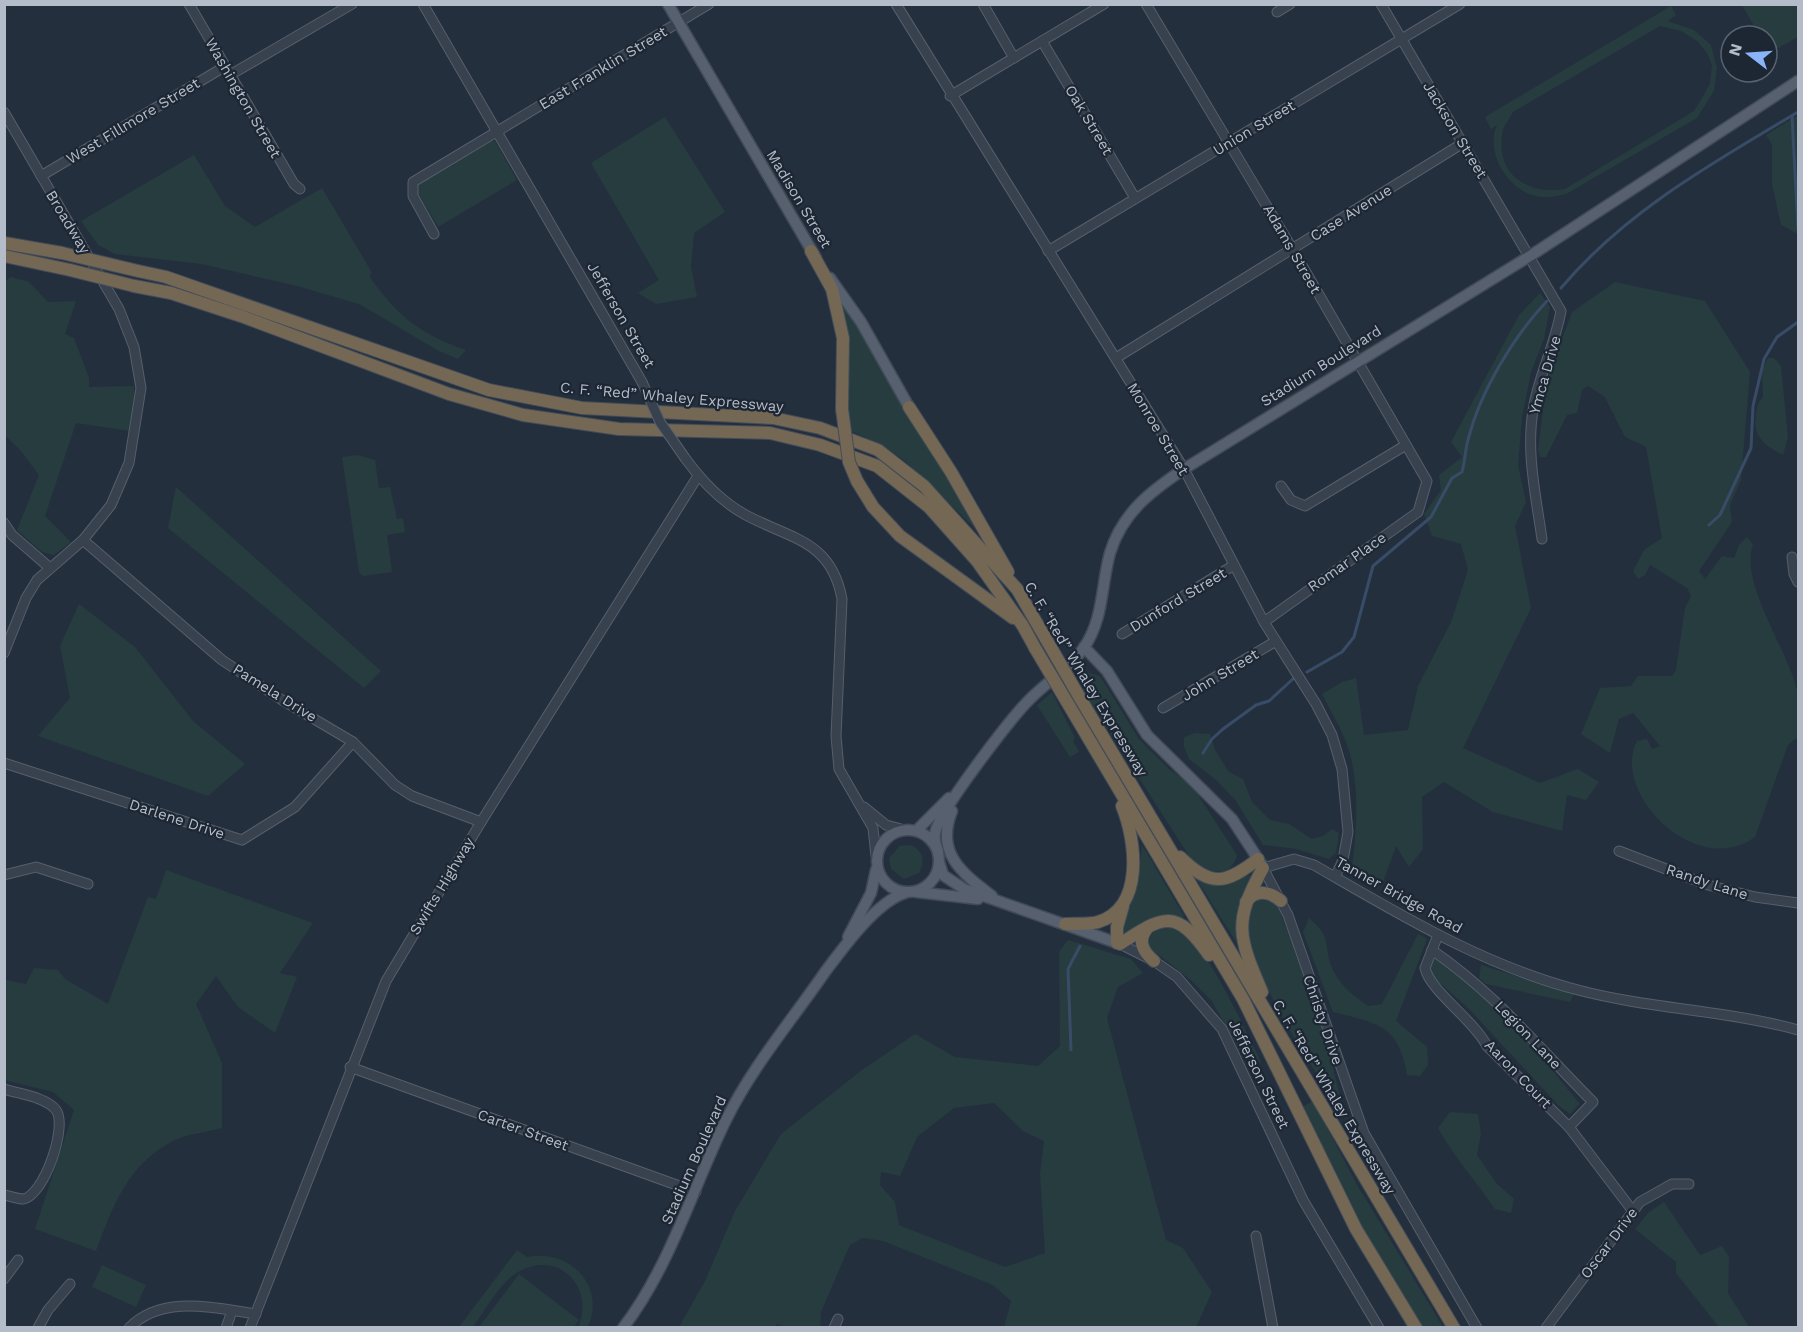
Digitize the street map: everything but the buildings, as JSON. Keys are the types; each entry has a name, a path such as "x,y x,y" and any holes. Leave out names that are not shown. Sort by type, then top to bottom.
{"highway":[{"name":"C. F. “Red” Whaley Expressway","path":"4,243 166,277 489,390 582,408 774,418 820,428 878,450 924,486 1017,589 1454,1328"},
{"path":"812,251 832,289 843,338 842,409 849,462 857,481 873,507 900,536 1023,626"},
{"name":"C. F. “Red” Whaley Expressway","path":"4,256 171,293 241,316 449,394 523,415 619,429 770,433 819,445 877,466 929,507 977,561 1023,626 1243,999 1356,1229 1416,1328"},
{"path":"909,407 951,472 1017,589"},
{"path":"1109,771 1127,817 1133,844 1132,879 1117,927 1119,944 1148,927 1168,921 1188,928 1243,999"},
{"path":"1167,844 1198,873 1216,880 1231,878 1261,863"},
{"path":"1261,863 1244,906 1242,937 1249,961 1280,1035"},
{"path":"1244,906 1249,898 1262,892 1275,895 1281,901"},
{"path":"1065,924 1099,922 1113,914 1124,902"},
{"path":"1148,927 1143,932 1142,946 1145,953 1154,960"}],"main road":[{"name":"Madison Street","path":"668,4 812,251 861,322 909,407"},
{"name":"Stadium Boulevard","path":"970,777 1016,714 1084,647 1101,607 1110,554 1122,525 1135,506 1184,469 1356,361 1530,256 1798,81"},
{"path":"1084,647 1107,670 1147,735 1232,819 1261,863"},
{"path":"970,777 939,822 934,835 938,856 943,875 953,883 1002,903"},
{"path":"841,951 871,893 876,861 886,838 911,830 970,777"},
{"path":"960,792 945,834 949,851 965,874 1002,903"},
{"path":"841,951 884,903 932,881 938,856 933,842 911,830"},
{"path":"876,861 886,884 910,892 1002,903"},
{"name":"Jefferson Street","path":"1002,903 1119,944"},
{"name":"Stadium Boulevard","path":"623,1328 659,1270 726,1121 746,1085 841,951"}],"street":[{"name":"Washington Street","path":"189,4 294,184 300,189"},
{"name":"West Fillmore Street","path":"41,176 227,71 352,4"},
{"name":"Jefferson Street","path":"423,4 642,382 660,422 698,476 720,498 745,515 801,538 812,546 831,568 839,584 842,599 836,736 839,769 873,828 876,861"},
{"name":"East Franklin Street","path":"434,234 413,196 413,182 709,4"},
{"name":"Monroe Street","path":"896,4 950,96 1184,469 1264,622 1316,704 1332,735 1342,769 1348,832 1343,860 1335,877"},
{"path":"983,4 1014,58"},
{"path":"950,96 1104,4"},
{"name":"Adams Street","path":"1146,4 1293,249 1427,481 1420,496"},
{"path":"1277,12 1290,4"},
{"name":"Jackson Street","path":"1381,4 1530,256"},
{"name":"Union Street","path":"1048,251 1460,4"},
{"name":"Oak Street","path":"1042,41 1135,198"},
{"name":"Broadway","path":"4,112 96,267 129,333 137,362 140,399 129,463 111,505 83,540 37,580 26,598 4,653"},
{"name":"Case Avenue","path":"1116,358 1463,143"},
{"name":"Ymca Drive","path":"1530,256 1561,311 1556,339 1533,405 1532,465 1542,539"},
{"path":"1281,486 1291,500 1305,506 1406,445"},
{"name":"Swifts Highway","path":"250,1328 386,981 481,822 698,476"},
{"name":"Romar Place","path":"1264,622 1418,512 1420,496"},
{"path":"4,523 12,535 50,567"},
{"name":"Pamela Drive","path":"83,540 222,660 282,700 353,742 394,785 412,796 481,822"},
{"path":"1792,557 1794,574 1798,582"},
{"name":"Dunford Street","path":"1122,634 1234,565"},
{"name":"John Street","path":"1163,708 1276,641"},
{"name":"Darlene Drive","path":"4,763 242,840 295,807 353,742"},
{"path":"857,802 886,825 911,830"},
{"name":"Randy Lane","path":"1619,851 1708,885 1755,897 1798,903"},
{"name":"Tanner Bridge Road","path":"1261,863 1294,859 1314,865 1438,935 1488,960 1530,976 1580,991 1798,1030"},
{"name":"Christy Drive","path":"1261,863 1281,901 1364,1133 1477,1328"},
{"path":"4,875 36,867 88,884"},
{"name":"Aaron Court","path":"1438,935 1425,968 1431,983 1479,1031 1487,1046 1569,1126 1632,1210"},
{"name":"Jefferson Street","path":"1119,944 1154,960 1177,977 1222,1029 1303,1200 1379,1328"},
{"name":"Legion Lane","path":"1431,950 1467,974 1492,997 1529,1032 1593,1102 1569,1126"},
{"name":"Carter Street","path":"350,1068 696,1192"},
{"path":"4,1089 49,1104 57,1111 61,1123 58,1140 45,1177 34,1194 22,1199 4,1195"},
{"name":"Oscar Drive","path":"1546,1328 1632,1210 1647,1196 1661,1188 1676,1183 1689,1184"},
{"path":"1256,1236 1273,1328"},
{"path":"4,1279 18,1260"},
{"path":"38,1328 48,1310 70,1284"},
{"path":"129,1328 140,1316 158,1309 178,1306 256,1314"},
{"path":"226,1328 232,1311"}],"green space":[{"path":"1742,5 1798,5 1798,37 1779,47 1779,24 1753,24"},
{"path":"1671,6 1676,15 1668,21 1694,30 1711,45 1717,68 1714,91 1697,118 1566,194 1549,197 1536,196 1523,191 1514,184 1500,167 1496,156 1494,135 1497,125 1491,129 1485,117","holes":["1660,26 1681,31 1697,41 1707,53 1712,65 1710,83 1694,111 1565,189 1539,189 1517,179 1510,171 1504,161 1501,148 1502,134 1513,112"]},
{"path":"1798,115 1798,234 1781,225 1772,184 1772,145 1766,135"},
{"path":"665,117 725,212 694,233 691,267 697,297 656,304 638,293 659,280 591,163"},
{"path":"490,140 495,141 517,180 438,227 418,193 418,184"},
{"path":"194,155 225,206 255,227 322,188 371,271 370,277 390,302 400,313 423,330 466,350 458,359 439,351 359,304 297,286 201,264 115,254 98,245 81,221"},
{"path":"11,277 29,282 48,302 76,301 65,334 74,338 89,378 89,387 134,386 134,410 130,431 76,423 45,516 71,542 54,555 42,552 17,530 39,475 21,451 5,435 4,282"},
{"path":"1615,282 1705,301 1750,372 1741,480 1730,505 1732,522 1699,571 1705,579 1722,556 1734,558 1739,545 1747,537 1753,544 1751,560 1753,579 1793,678 1799,701 1799,718 1798,742 1796,738 1788,745 1755,837 1732,847 1708,847 1685,839 1664,824 1647,805 1636,784 1632,762 1637,741 1647,739 1652,749 1660,746 1633,713 1619,719 1610,753 1581,734 1600,688 1631,686 1638,676 1672,676 1676,670 1685,608 1691,596 1687,588 1650,565 1645,575 1638,579 1633,571 1644,550 1662,538 1646,447 1625,437 1605,397 1588,386 1582,390 1577,413 1567,415 1546,457 1540,457 1538,449 1547,379 1572,312"},
{"path":"1540,293 1550,307 1544,339 1531,372 1522,418 1518,465 1526,502 1515,526 1531,608 1463,748 1540,783 1578,769 1599,782 1586,800 1567,795 1562,831 1493,812 1444,782 1422,797 1423,849 1409,867 1396,846 1382,885 1351,875 1356,816 1354,773 1346,742 1322,694 1342,682 1356,678 1364,735 1408,730 1418,686 1451,622 1468,570 1461,544 1432,536 1424,514 1441,490 1439,475 1462,457 1451,442 1519,315"},
{"path":"843,302 979,532 905,461 884,446 847,429 840,303"},
{"path":"1768,358 1774,358 1781,366 1788,437 1783,455 1765,444 1756,429 1757,407 1763,397 1762,369"},
{"path":"358,455 375,460 379,488 390,487 397,519 403,518 405,532 387,535 392,572 363,576 359,572 342,457"},
{"path":"176,487 381,671 364,688 168,528"},
{"path":"79,604 135,647 193,721 245,764 208,796 38,736 70,698 60,646"},
{"path":"1083,671 1100,676 1139,739 1169,769 1193,787 1237,855 1230,868 1219,872 1206,869 1193,862 1087,697 1076,674"},
{"path":"1052,692 1075,738 1073,741 1079,752 1070,757 1037,705"},
{"path":"1195,733 1210,734 1215,750 1229,772 1243,779 1252,802 1270,820 1289,824 1312,839 1323,836 1332,829 1339,833 1336,853 1329,859 1296,849 1263,845 1236,801 1216,780 1189,759 1184,747 1184,737"},
{"path":"911,845 921,853 923,860 919,873 904,879 891,869 889,858 900,846"},
{"path":"1142,845 1184,916 1182,920 1123,936 1125,915 1138,877"},
{"path":"166,870 313,923 280,973 297,977 275,1033 238,1007 216,976 196,1004 222,1063 222,1128 173,1141 144,1162 124,1188 96,1251 35,1229 74,1110 53,1092 5,1080 5,980 26,984 34,968 58,970 65,979 108,1004 148,897 156,899"},
{"path":"1245,875 1255,876 1241,899 1236,942 1196,878 1222,884"},
{"path":"1260,897 1276,903 1286,927 1306,980 1344,1114 1314,1071 1280,1014 1254,956 1247,929 1247,907"},
{"path":"1309,918 1325,937 1329,959 1339,980 1368,1006 1382,1004 1418,934 1427,939 1396,1021 1427,1047 1428,1065 1420,1076 1407,1075 1398,1045 1383,1028 1362,1019 1333,1012 1303,932"},
{"path":"1166,927 1184,932 1205,957 1227,994 1262,1064 1249,1056 1245,1059 1211,1000 1193,982 1149,947 1153,933"},
{"path":"1068,940 1131,959 1143,973 1118,987 1107,1018 1166,1240 1183,1248 1212,1292 1196,1327 1004,1327 1011,1301 993,1285 883,1241 862,1238 850,1245 821,1312 820,1327 785,1327 777,1324 774,1328 679,1327 705,1281 735,1211 781,1134 862,1070 915,1034 955,1057 1038,1066 1060,1046 1059,952","holes":["994,1103 1023,1131 1044,1141 1040,1174 1045,1253 1005,1267 899,1225 895,1202 880,1185 881,1172 900,1176 917,1137 954,1108"]},
{"path":"1435,959 1475,987 1531,1044 1580,1104 1570,1114 1558,1105 1469,1009 1430,974 1428,965"},
{"path":"1481,965 1574,994 1570,1002 1486,984 1479,978"},
{"path":"1313,1101 1356,1183 1443,1327 1421,1327 1356,1217 1302,1107"},
{"path":"1450,1112 1478,1114 1481,1134 1477,1155 1497,1184 1514,1199 1511,1213 1495,1209 1444,1139 1438,1128"},
{"path":"1664,1202 1700,1255 1722,1246 1729,1257 1728,1293 1749,1327 1719,1327 1676,1273 1676,1262 1635,1229 1649,1212"},
{"path":"517,1250 527,1257 557,1258 570,1264 580,1273 588,1284 592,1297 592,1312 588,1327 578,1327 582,1313 582,1299 578,1287 570,1276 548,1265 520,1271 500,1289 473,1327 459,1327"},
{"path":"102,1265 146,1285 136,1307 92,1287"},
{"path":"519,1274 579,1320 574,1327 479,1327"}],"waterway":[{"path":"1561,288 1586,260 1642,212 1703,169 1798,112"},
{"path":"1792,116 1798,229"},
{"path":"1307,672 1342,652 1354,637 1373,566 1431,517 1452,478 1462,472 1473,422 1489,384 1510,348 1547,301"},
{"path":"1709,525 1720,515 1751,448 1753,406 1764,359 1777,337 1798,322"},
{"path":"1203,753 1212,739 1223,729 1256,705 1269,701 1294,678"},
{"path":"1071,1050 1068,969 1080,946"}]}
